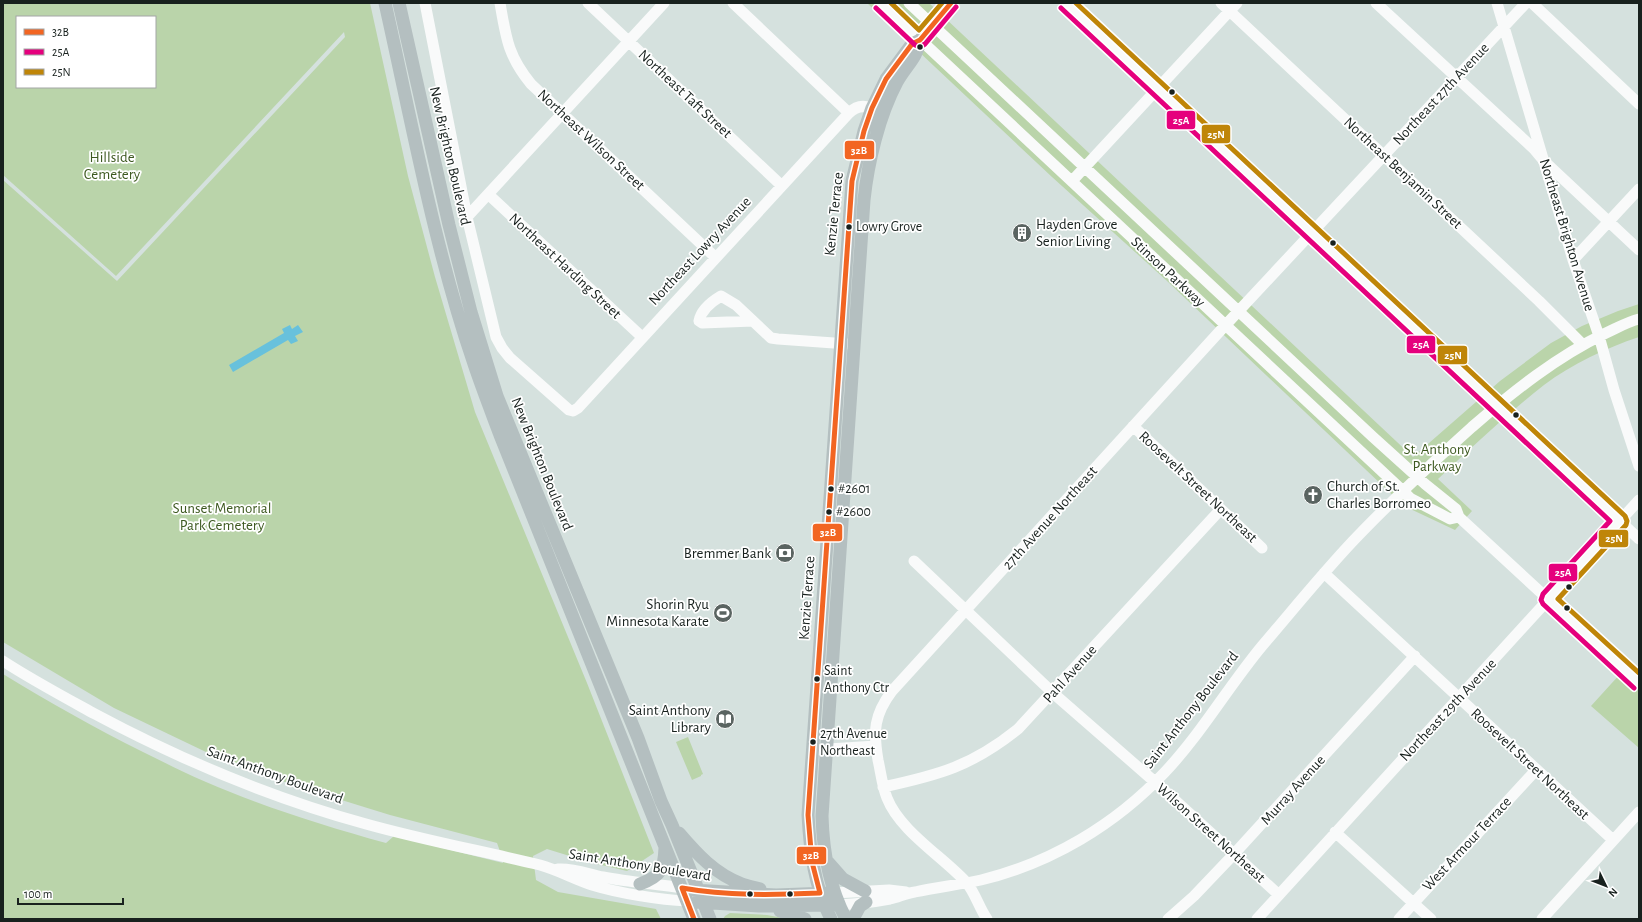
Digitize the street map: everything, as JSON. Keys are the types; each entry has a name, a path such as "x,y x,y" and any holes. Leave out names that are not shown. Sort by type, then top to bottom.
{"main road":[{"name":"New Brighton Boulevard","path":"385,3 430,206 450,286 474,364 500,434 694,919"},
{"name":"New Brighton Boulevard","path":"399,3 449,225 471,312 497,396 636,731 661,801 672,824 710,919"},
{"path":"920,40 951,3"},
{"name":"Kenzie Terrace","path":"831,919 823,899 812,862 808,815 852,181 864,131 872,108 886,79 900,59 912,44 920,40"},
{"name":"Kenzie Terrace","path":"846,919 837,899 826,860 822,816 866,183 870,160 883,116 897,82 919,50 920,40"},
{"path":"672,824 702,859 721,873 742,884 776,895"},
{"path":"640,884 654,878 660,872 665,860 665,846"},
{"path":"826,860 843,879 866,897 853,919"},
{"name":"Saint Anthony Boulevard","path":"682,888 701,897 759,906 823,899"},
{"name":"Saint Anthony Boulevard","path":"687,901 701,897 776,895 837,899"},
{"path":"759,906 805,919"}],"street":[{"name":"New Brighton Boulevard","path":"425,3 467,217 496,337 510,358 563,405 569,410 573,411"},
{"name":"Northeast Wilson Street","path":"500,3 506,41 518,66 531,84 715,257"},
{"name":"Northeast Taft Street","path":"588,3 782,186"},
{"path":"467,217 664,3"},
{"path":"733,3 852,110 862,106 872,108 883,116"},
{"name":"Stinson Parkway","path":"881,3 1410,498 1450,519 1459,517"},
{"name":"Stinson Parkway","path":"909,3 1086,167 1238,311 1418,477 1456,509 1459,517 1639,683"},
{"path":"1066,3 1639,539"},
{"name":"Northeast Benjamin Street","path":"1222,3 1234,7 1384,156 1539,301 1582,344"},
{"path":"1376,3 1534,149 1544,161 1639,250"},
{"name":"Northeast Brighton Avenue","path":"1497,3 1573,260 1599,336 1614,390 1639,466"},
{"name":"Northeast 27th Avenue","path":"1225,326 1526,3"},
{"path":"1532,3 1639,104"},
{"path":"1072,181 1234,7"},
{"name":"Northeast Lowry Avenue","path":"573,411 578,408 715,257 852,110"},
{"path":"1573,260 1639,189"},
{"name":"Northeast Harding Street","path":"488,195 642,337"},
{"name":"Saint Anthony Boulevard","path":"837,899 866,897 893,899 911,892 967,883 1002,874 1055,854 1074,844 1110,821 1155,782 1184,750 1256,653 1324,573 1403,491 1497,406 1542,370 1582,344 1629,322 1639,319"},
{"path":"753,321 771,338 778,340 854,344"},
{"name":"27th Avenue Northeast","path":"987,919 967,883 902,823 887,799 883,787 876,746 875,729 878,715 884,702 892,691 1225,326"},
{"name":"Roosevelt Street Northeast","path":"1133,426 1262,548"},
{"name":"Northeast 29th Avenue","path":"1257,919 1639,500"},
{"name":"Pahl Avenue","path":"883,787 937,775 980,756 999,744 1018,729 1053,693 1221,509"},
{"name":"Wilson Street Northeast","path":"914,560 1053,693 1155,782 1279,895"},
{"name":"Roosevelt Street Northeast","path":"1324,573 1613,840"},
{"name":"Murray Avenue","path":"1168,919 1194,896 1234,854 1414,656"},
{"name":"Saint Anthony Boulevard","path":"3,661 60,695 124,729 237,781 366,824 555,869 565,875 594,885 617,891 687,901"},
{"path":"813,750 876,746"},
{"name":"West Armour Terrace","path":"1399,919 1536,770"},
{"path":"1542,919 1639,812"},
{"path":"1335,832 1431,919"},
{"name":"Saint Anthony Boulevard","path":"555,869 568,868 597,876 640,884 682,888"}],"green space":[{"name":"Sunset Memorial Park Cemetery","path":"3,3 370,3 408,176 435,277 475,412 587,683 654,853 627,871 589,862 547,849 533,856 536,880 558,892 656,909 661,919 3,919 3,674 125,743 190,775 250,800 318,823 386,843 394,836 503,863 497,843 390,815 293,785 206,752 114,708 3,642 3,180 117,281 345,37 344,32 116,276 3,175"},
{"name":"St. Anthony Parkway","path":"867,3 929,3 1413,457 1500,381 1551,343 1582,326 1639,304 1639,337 1590,357 1555,377 1503,419 1438,479 1472,511 1455,530 1404,506 1166,280 1052,177"},
{"path":"1621,673 1639,690 1639,748 1591,706"},
{"path":"688,737 703,774 692,780 676,742"},
{"path":"730,913 767,915 788,919 723,919"}],"water":[{"path":"290,325 292,329 298,325 303,332 295,336 298,341 291,344 288,340 233,372 229,365 284,333 282,329"}],"transit line":[{"name":"25N","path":"891,3 919,30 942,3"},
{"name":"32B","path":"682,888 733,894 820,893 812,862 808,815 852,181 864,131 872,108 886,79 912,44 920,40 951,3"},
{"name":"25N","path":"1076,3 1625,516 1627,521 1626,525 1558,599 1639,673"},
{"name":"25A","path":"876,8 915,45 920,47 925,44 956,7"},
{"name":"25A","path":"1061,8 1610,521 1543,594 1541,600 1543,604 1634,688"},
{"name":"32B","path":"682,888 694,919"}],"place":[{"name":"Lowry Grove","path":"849,227"},
{"name":"Hayden Grove Senior Living","path":"1022,233"},
{"name":"#2601","path":"831,489"},
{"name":"Church of St. Charles Borromeo","path":"1313,495"},
{"name":"#2600","path":"829,512"},
{"name":"Bremmer Bank","path":"785,553"},
{"name":"Shorin Ryu Minnesota Karate","path":"723,613"},
{"name":"Saint Anthony Ctr","path":"817,679"},
{"name":"Saint Anthony Library","path":"725,719"},
{"name":"27th Avenue Northeast","path":"813,742"}],"park label":[{"name":"Hillside Cemetery","path":"112,166"}]}
